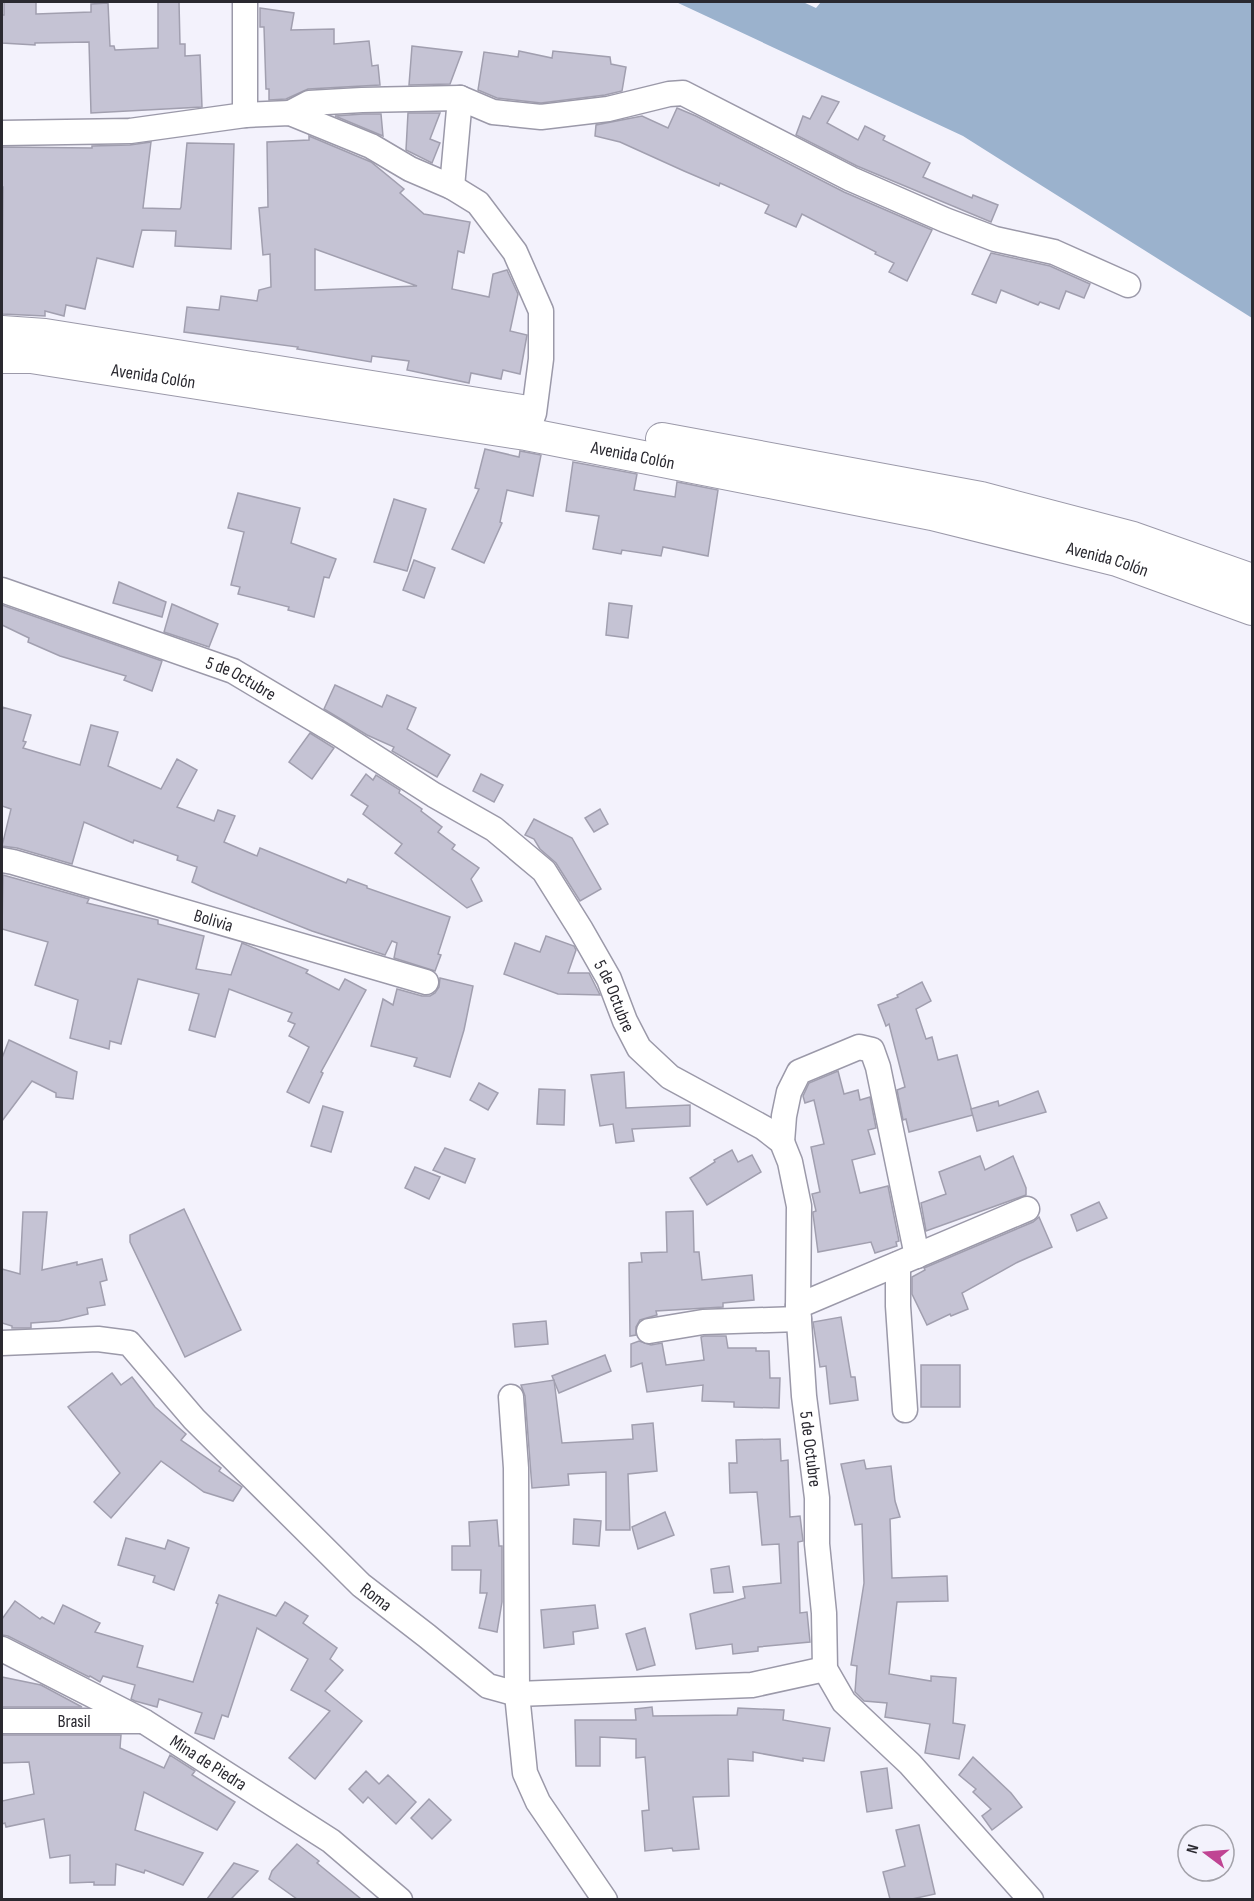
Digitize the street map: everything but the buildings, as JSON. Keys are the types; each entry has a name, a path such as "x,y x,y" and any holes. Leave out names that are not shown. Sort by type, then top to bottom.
{"main road":[{"name":"Avenida Colón","path":"2,332 45,335 530,423 959,520 1117,560 1252,609"},
{"name":"Avenida Colón","path":"2,357 31,357 530,423 626,432 981,498 1133,538 1252,580"}],"street":[{"path":"245,2 245,115"},
{"path":"290,113 309,103 460,98 493,112 541,117 608,109 669,94 687,93 851,179 995,239 1054,252 1128,285"},
{"path":"452,187 460,98"},
{"path":"2,134 130,131 245,115 290,113 371,146 410,169 452,187 478,203 516,252 542,311 541,358 530,423"},
{"name":"5 de Octubre","path":"2,590 233,672 494,829 544,871 609,979 625,1021 639,1048 670,1077 764,1128 782,1142 790,1162 799,1206 798,1312 804,1396 818,1498 817,1544 824,1613 825,1669"},
{"name":"Bolivia","path":"2,860 426,982"},
{"path":"782,1142 789,1092 799,1072 859,1047 872,1050 880,1078 908,1260 898,1306 905,1410"},
{"path":"649,1331 703,1322 798,1312 908,1260 1027,1209"},
{"name":"Roma","path":"2,1343 98,1338 129,1343 194,1419 361,1586 488,1686 518,1694 752,1685 825,1669"},
{"path":"511,1397 516,1468 518,1694 525,1773 538,1802 605,1899"},
{"name":"Mina de Piedra","path":"2,1649 145,1722 331,1841 400,1899"},
{"path":"825,1669 844,1702 910,1764 1030,1899"},
{"name":"Brasil","path":"2,1721 145,1722"}],"water":[{"path":"676,2 803,2 816,8 821,2 1252,2 1252,318 963,136"}]}
